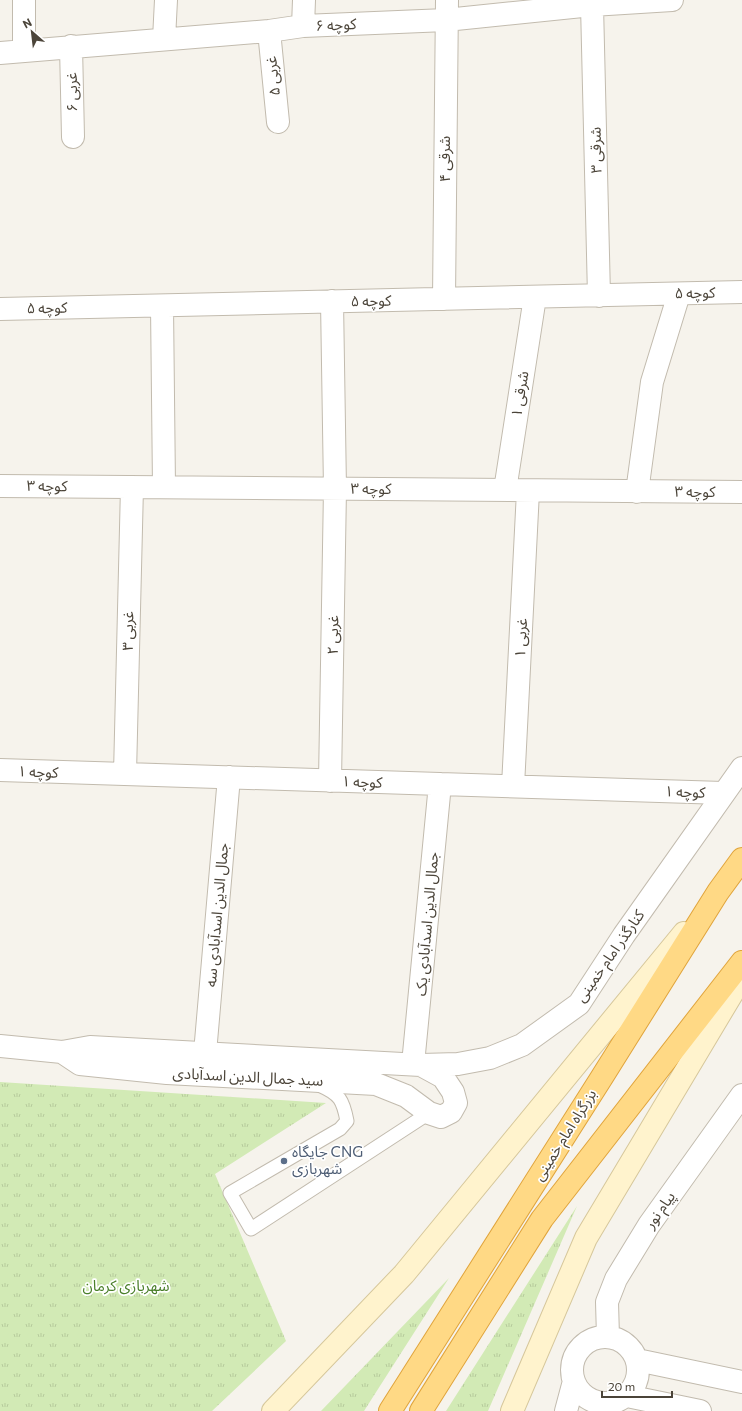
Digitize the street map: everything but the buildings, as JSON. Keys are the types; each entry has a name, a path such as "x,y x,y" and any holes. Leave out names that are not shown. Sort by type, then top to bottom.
{"highway":[{"path":"718,892 742,848"},
{"name":"بزرگراه امام خمینی","path":"390,1411 718,892 742,859"},
{"name":"بزرگراه امام خمینی","path":"421,1411 542,1219 742,962"}],"main road":[{"path":"273,1411 404,1274 718,892"},
{"path":"512,1411 586,1238 742,977"}],"street":[{"path":"24,0 24,51"},
{"path":"164,39 166,0"},
{"path":"303,26 304,0"},
{"name":"کوچه ۶","path":"0,53 269,31 446,10 592,5 636,1 672,0"},
{"name":"شرقی ۳","path":"592,5 599,296"},
{"name":"شرقی ۴","path":"444,299 446,10"},
{"name":"غربی ۵","path":"269,31 278,122"},
{"name":"غربی ۶","path":"71,46 73,137"},
{"name":"کوچه ۵","path":"0,309 742,292"},
{"path":"637,492 652,382 679,294"},
{"name":"شرقی ۱","path":"504,490 535,297"},
{"name":"غربی ۲","path":"330,781 335,489 332,302"},
{"path":"162,306 164,487"},
{"name":"کوچه ۳","path":"0,486 742,492"},
{"name":"غربی ۳","path":"125,774 132,487"},
{"name":"غربی ۱","path":"513,786 528,490"},
{"name":"کنارگذر امام خمینی","path":"417,1064 458,1064 490,1058 522,1045 579,1004 624,935 742,768"},
{"name":"کوچه ۱","path":"0,770 723,793"},
{"name":"جمال الدین اسدآبادی سه","path":"204,1053 229,778"},
{"name":"جمال الدین اسدآبادی یک","path":"417,1064 440,784"},
{"name":"سید جمال الدین اسدآبادی","path":"0,1046 62,1052 90,1046 417,1064"},
{"name":"سید جمال الدین اسدآبادی","path":"62,1052 80,1064 167,1073 310,1082 376,1084 406,1096 429,1113"},
{"path":"417,1064 443,1077 453,1092 456,1104 451,1112 441,1117 429,1113"},
{"name":"پیام نور","path":"608,1337 607,1302 616,1279 649,1225 742,1095"},
{"path":"608,1337 620,1340 631,1348 637,1360 639,1373 635,1385 627,1396 602,1407 591,1401 580,1392 574,1381 572,1368 576,1356 583,1345 595,1339 608,1337"},
{"path":"637,1360 742,1382"},
{"path":"566,1411 574,1381"},
{"path":"627,1396 700,1411"}],"lane":[{"path":"310,1082 338,1095 344,1105 347,1121 340,1129 230,1193 251,1229 429,1113"}],"green space":[{"name":"شهربازی کرمان","path":"0,1082 326,1103 215,1174 286,1341 212,1411 0,1411"},
{"path":"577,1206 488,1411 446,1411"},
{"path":"449,1278 364,1411 321,1411"}],"place":[{"name":"جایگاه CNG شهربازی","path":"284,1161"}]}
